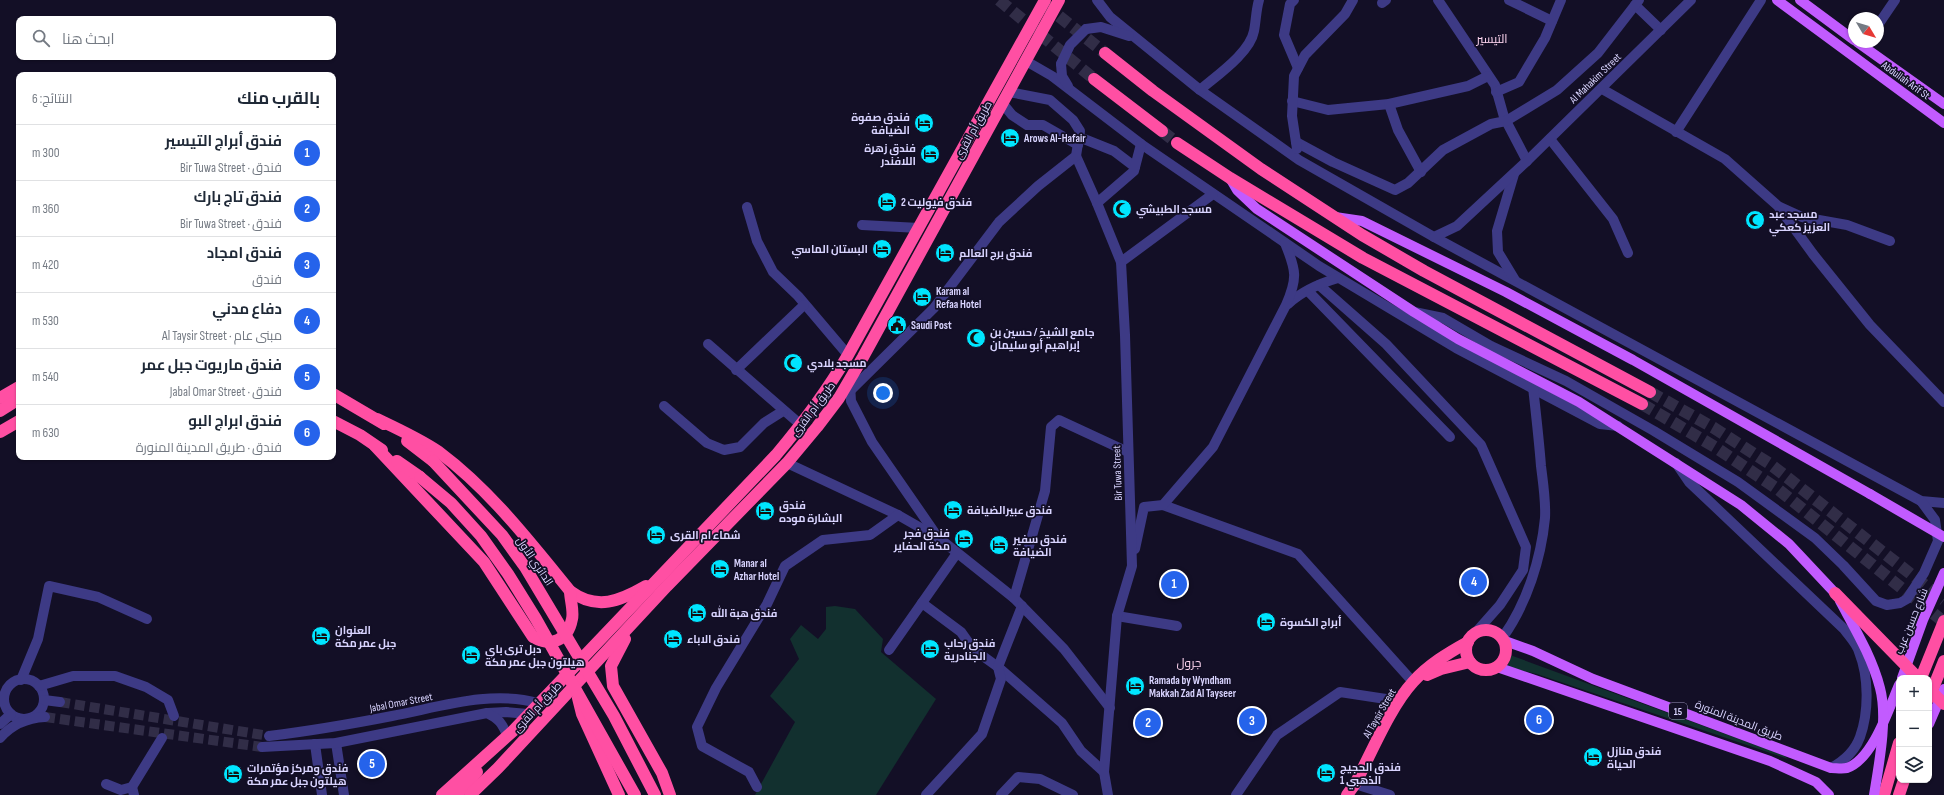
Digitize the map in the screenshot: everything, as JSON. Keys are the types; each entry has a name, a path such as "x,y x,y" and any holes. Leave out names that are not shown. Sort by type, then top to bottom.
{"highway":[{"name":"طريق أم القرى","path":"470,795 498,768 801,426 831,384 848,355 1045,0"},
{"name":"طريق أم القرى","path":"456,795 538,703 787,463 850,385 1059,0"},
{"path":"1105,54 1152,91 1255,164 1362,235 1424,271 1650,392"},
{"path":"1094,79 1162,131"},
{"path":"1177,143 1230,178 1363,258 1642,404"},
{"path":"848,355 850,385"},
{"path":"0,398 16,389"},
{"name":"الدائري الأول","path":"336,396 377,419 436,456 502,535 525,567 614,716 655,795"},
{"path":"0,411 16,401"},
{"path":"0,432 16,423"},
{"path":"336,423 375,446 420,477 451,503 481,536 508,574 536,619 635,795"},
{"path":"375,446 484,562 533,637 543,642 558,641 568,631 572,618 570,591"},
{"path":"436,456 476,484 513,521 570,591 577,596 598,603 612,602 661,583"},
{"path":"661,583 621,644 611,666 613,686 662,773 670,795"},
{"path":"1835,593 1916,675"},
{"path":"1920,675 1944,621"},
{"path":"1491,630 1504,639 1507,653 1497,667 1485,670 1474,666 1470,662 1466,652 1468,642 1477,631 1491,630"},
{"name":"Al Taysir Street","path":"1347,795 1355,784 1399,701 1413,682 1442,657 1468,642"},
{"path":"1932,691 1944,661"},
{"path":"1413,682 1441,669 1470,662"},
{"path":"576,691 582,714 619,795"},
{"path":"1932,692 1944,704"},
{"name":"طريق أم القرى","path":"442,795 510,733"},
{"path":"1884,795 1898,747"},
{"name":"طريق أم القرى","path":"479,795 498,768"},
{"path":"1899,795 1903,783"}],"main road":[{"name":"Abdullah Arif St","path":"1777,0 1944,123"},
{"path":"1800,0 1848,36"},
{"path":"1867,48 1944,104"},
{"path":"1230,178 1237,190 1257,209 1414,312 1458,339 1541,381 1620,427 1741,505 1789,544 1835,593 1867,651 1881,689 1883,725 1880,759 1874,795"},
{"path":"1334,216 1362,221 1506,292 1634,360 1944,537"},
{"name":"شارع حسين عرب","path":"1903,675 1923,620 1944,573"},
{"name":"طريق المدينة المنورة","path":"1504,639 1534,651 1593,680 1831,768 1846,768 1861,758 1872,744 1896,692"},
{"name":"15","path":"1497,667 1770,761 1816,782 1829,795"},
{"path":"1932,717 1944,689"}],"street":[{"path":"1097,0 1110,17 1134,38 1200,90 1299,160 1434,237 1921,501 1935,520 1938,541 1924,574 1907,599 1900,603 1887,605 1876,601 1843,565 1815,538 1732,478 1654,431 1566,381 1491,346 1444,318 1414,312"},
{"path":"1200,90 1247,47 1254,32 1255,15 1259,0"},
{"path":"1294,0 1290,4 1284,35 1298,68"},
{"path":"1299,160 1292,101 1294,76 1304,55 1345,14 1353,0"},
{"path":"1438,0 1495,85 1506,122 1528,161"},
{"path":"1509,0 1552,21"},
{"path":"1496,92 1519,82 1545,38 1561,0"},
{"name":"Al Mahakim Street","path":"1434,237 1457,226 1515,173 1691,0"},
{"path":"1676,132 1761,0"},
{"path":"1884,16 1895,0"},
{"path":"1296,142 1333,162 1395,190 1408,183 1444,150 1491,124 1506,122 1563,84 1598,53 1637,3 1661,30"},
{"path":"1074,93 1062,76 1061,64 1070,45 1086,29 1101,27 1134,38"},
{"path":"1026,61 1074,93 1141,144 1338,278 1456,348 1533,387 1600,424 1620,427"},
{"path":"1292,101 1328,110 1389,104 1468,86 1488,76"},
{"path":"1602,89 1725,159 1778,206 1813,254 1870,325 1944,402"},
{"path":"1009,92 1050,100 1073,120 1080,131 1078,146 1097,203 1121,262 1213,194"},
{"path":"1003,104 1012,115 1027,125 1043,125 1078,146 1114,151 1135,166"},
{"path":"1389,104 1398,130 1421,172"},
{"path":"1550,139 1613,219 1628,253"},
{"path":"1097,203 1134,171 1141,144"},
{"path":"940,539 872,442 851,401 850,385 934,308 999,222 1078,146"},
{"path":"1515,173 1497,230 1498,252 1515,280"},
{"path":"1778,206 1802,217 1847,225 1890,241"},
{"path":"747,207 757,241 773,272 798,296 804,305 848,355"},
{"path":"862,225 919,228"},
{"path":"1163,505 1213,447 1286,305 1292,290 1294,267 1284,242"},
{"name":"Bir Tuwa Street","path":"1108,795 1104,772 1117,616 1132,566 1121,262"},
{"path":"1286,305 1296,296 1338,278"},
{"path":"1319,285 1386,344 1481,445 1526,547 1522,570 1500,605 1477,631"},
{"path":"1308,291 1450,436"},
{"path":"736,370 804,305"},
{"path":"708,344 801,426"},
{"path":"1504,639 1523,601 1533,574 1545,517 1544,489 1533,387"},
{"path":"664,406 707,443 724,450 740,447 764,424 784,411"},
{"path":"1014,598 1045,491 1051,428 1059,420 1128,452"},
{"path":"787,463 898,515 940,539 1014,598 1064,649 1110,708"},
{"path":"1676,463 1689,482 1844,629 1859,651 1866,680 1865,714 1860,738 1852,752 1843,761 1831,768"},
{"path":"1921,501 1944,502"},
{"path":"1132,566 1144,507 1163,505 1298,554 1413,682"},
{"path":"757,787 750,772 702,746 697,727 716,688 767,604 785,566 823,540 870,536 898,515"},
{"path":"889,650 957,553"},
{"path":"1522,570 1533,574"},
{"path":"21,680 38,639 49,586 98,597 147,619"},
{"path":"922,603 961,632 973,649 998,667 1062,723 1081,752 1104,772"},
{"path":"926,795 982,734 1000,679 998,667 1022,606"},
{"path":"1117,616 1177,626"},
{"path":"39,686 73,676 115,676 146,687 168,700 174,716"},
{"path":"0,738 7,730 29,718 40,711 44,700 39,686 34,682 21,680 10,686 2,696 7,709 11,714 23,719 29,718 45,716"},
{"path":"1235,794 1277,735 1340,692 1399,701"},
{"name":"Jabal Omar Street","path":"269,736 324,730 483,698 516,699 538,703"},
{"path":"44,700 60,702"},
{"path":"262,747 331,743 487,713 506,712 528,714"},
{"path":"487,713 498,719 510,733"},
{"path":"0,724 11,714"},
{"path":"324,730 331,743 344,795"},
{"path":"106,784 121,790 133,791 162,738"},
{"path":"315,744 322,795"},
{"path":"1001,795 1018,777 1040,779 1073,795"},
{"path":"1355,784 1390,795"}],"green space":[{"path":"835,606 855,609 883,639 881,652 936,699 876,795 755,795 795,722 770,696 799,659 790,639 801,625 818,639 826,629 826,607"},
{"path":"1510,655 1783,755 1788,759 1537,674 1511,668 1508,665"}],"tunnel":[{"path":"999,0 1094,79"},
{"path":"1045,5 1105,53"},
{"path":"1162,131 1177,143"},
{"path":"1650,392 1714,428 1770,464 1944,600"},
{"path":"1642,404 1715,447 1779,490 1944,622"},
{"path":"60,702 269,736"},
{"path":"45,717 262,747"}],"place":[{"name":"فندق صفوة الضيافة","path":"924,123"},
{"name":"Arows Al-Hafair","path":"1010,138"},
{"name":"فندق زهرة اللافندر","path":"930,154"},
{"name":"فندق فيوليت 2","path":"887,202"},
{"name":"مسجد الطبيشي","path":"1122,209"},
{"name":"مسجد عبد العزيز كعكي","path":"1755,220"},
{"name":"البستان الماسي","path":"882,249"},
{"name":"فندق برج العالم","path":"945,253"},
{"name":"Karam al Refaa Hotel","path":"922,297"},
{"name":"Saudi Post","path":"897,325"},
{"name":"جامع الشيخ / حسين بن إبراهيم أبو سليمان","path":"976,338"},
{"name":"مسجد بلادي","path":"793,363"},
{"name":"فندق عبيرالضيافة","path":"953,510"},
{"name":"فندق البشارة موده","path":"765,511"},
{"name":"شماء ام القرى","path":"656,535"},
{"name":"فندق فجر مكة الحفاير","path":"964,539"},
{"name":"فندق سفير الضيافة","path":"999,545"},
{"name":"Manar al Azhar Hotel","path":"720,569"},
{"name":"دفاع مدني","path":"1474,582"},
{"name":"فندق أبراج التيسير","path":"1174,584"},
{"name":"فندق هبة الله","path":"697,613"},
{"name":"أبراج الكسوة","path":"1266,622"},
{"name":"العنوان جبل عمر مكة","path":"321,636"},
{"name":"فندق الاباء","path":"673,639"},
{"name":"فندق رحاب الجنادرية","path":"930,649"},
{"name":"دبل ترى باي هيلتون جبل عمر مكة","path":"471,655"},
{"name":"Ramada by Wyndham Makkah Zad Al Tayseer","path":"1135,686"},
{"name":"فندق ابراج البو","path":"1539,720"},
{"name":"فندق امجاد","path":"1252,721"},
{"name":"فندق تاج بارك","path":"1148,723"},
{"name":"فندق منازل الحياة","path":"1593,757"},
{"name":"فندق ماريوت جبل عمر","path":"372,764"},
{"name":"فندق الحجيج الذهبي 1","path":"1326,773"},
{"name":"فندق ومركز مؤتمرات هيلتون جبل عمر مكة","path":"233,774"}],"district":[{"name":"التيسير","path":"1492,39"},
{"name":"جرول","path":"1189,663"}]}
